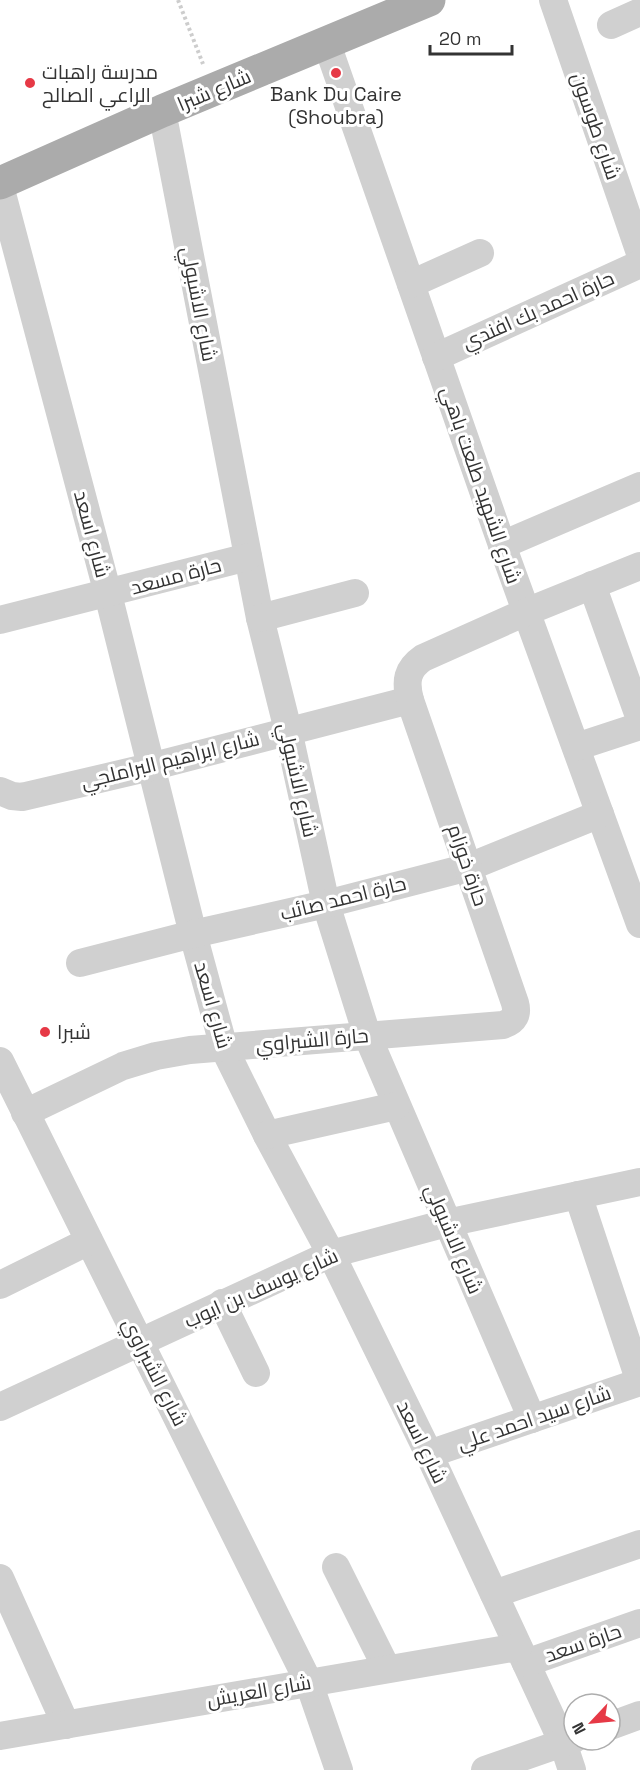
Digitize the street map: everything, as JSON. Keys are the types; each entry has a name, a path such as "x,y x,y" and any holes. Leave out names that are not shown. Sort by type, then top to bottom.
{"main road":[{"name":"شارع شبرا","path":"0,184 162,111 429,0"}],"street":[{"name":"شارع طوسون","path":"553,0 640,253"},
{"path":"611,25 640,12"},
{"name":"شارع الشهيد طلعت باهي","path":"327,44 526,612 638,912"},
{"name":"شارع الاشبولي","path":"162,111 260,618 288,730 326,904 367,1035 532,1419"},
{"name":"شارع اسعد","path":"0,184 224,1048 267,1136 331,1254 429,1454 522,1655 562,1730"},
{"path":"411,284 480,253"},
{"name":"حارة احمد بك افندي","path":"436,357 640,264"},
{"path":"502,545 640,486"},
{"name":"حارة مسعد","path":"0,620 248,557"},
{"path":"526,612 640,566"},
{"path":"592,585 640,719"},
{"path":"260,618 355,593"},
{"name":"حارة خوزام","path":"503,1025 515,1017 516,1010 407,687 408,675 413,665 423,658 526,612"},
{"name":"شارع ابراهيم البراملجي","path":"0,791 22,797 150,767 410,700"},
{"path":"576,747 640,726"},
{"name":"حارة احمد صائب","path":"80,963 469,867 600,814"},
{"name":"حارة الشبراوي","path":"25,1113 123,1066 168,1054 190,1050 503,1025"},
{"name":"شارع الشبراوي","path":"0,1061 309,1683 339,1770"},
{"path":"267,1136 396,1106"},
{"name":"شارع يوسف بن ايوب","path":"0,1407 331,1254 447,1222 640,1182"},
{"path":"578,1195 640,1382"},
{"path":"0,1285 89,1241"},
{"path":"222,1303 256,1373"},
{"name":"شارع سيد احمد علي","path":"429,1454 640,1382"},
{"path":"494,1594 640,1544"},
{"path":"336,1567 387,1669"},
{"path":"0,1578 66,1725"},
{"name":"حارة سعد","path":"522,1655 640,1623"},
{"name":"شارع العريش","path":"0,1736 387,1669 522,1655"},
{"path":"622,1722 640,1715"},
{"path":"485,1770 562,1743"},
{"name":"شارع اسعد","path":"570,1752 572,1770"}],"path":[{"path":"178,0 214,90"}],"place":[{"name":"Bank Du Caire (Shoubra)","path":"336,73"},
{"name":"مدرسة راهبات الراعي الصالح","path":"30,83"},
{"name":"شبرا","path":"45,1032"}]}
